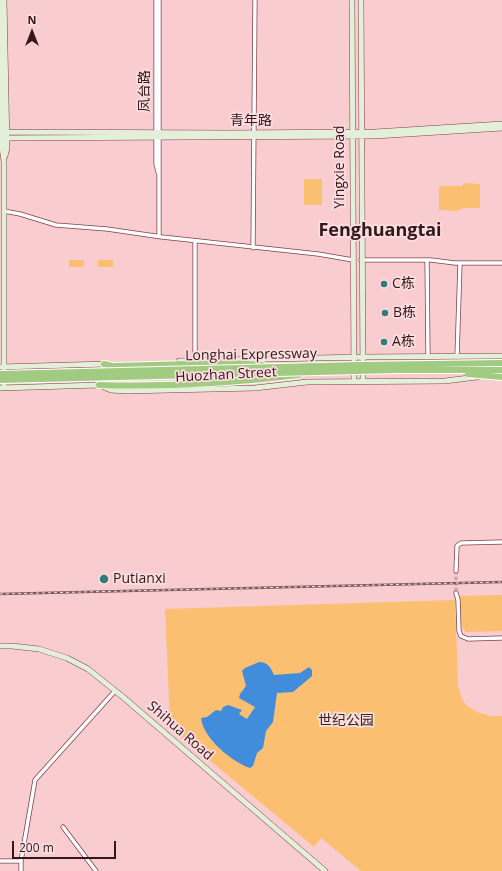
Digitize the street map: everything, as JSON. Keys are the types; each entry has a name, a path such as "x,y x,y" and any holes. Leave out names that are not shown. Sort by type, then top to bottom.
{"highway":[{"path":"104,364 118,366 229,363 289,366"},
{"name":"Longhai Expressway","path":"0,374 289,366 502,363"},
{"path":"441,370 502,377"},
{"name":"Longhai Expressway","path":"0,380 441,370 502,372"},
{"path":"99,385 119,386 260,380 320,372"}],"street":[{"path":"0,0 3,135 7,148 4,161 2,388"},
{"path":"3,135 4,0"},
{"name":"凤台路","path":"156,0 158,135"},
{"name":"凤台路","path":"159,0 158,135 156,164 159,181 159,236"},
{"path":"253,248 255,0"},
{"name":"Yingxie Road","path":"352,0 354,381"},
{"name":"Yingxie Road","path":"361,0 363,381"},
{"name":"青年路","path":"361,134 502,124"},
{"name":"青年路","path":"3,135 361,134 502,128"},
{"path":"4,212 20,214 56,225 107,229 253,248 325,255 353,260"},
{"path":"195,241 195,361"},
{"path":"362,260 427,260 460,263 502,263"},
{"path":"427,260 428,356"},
{"path":"457,357 460,263"},
{"name":"Huozhan Street","path":"2,367 363,356 502,356"},
{"name":"Huozhan Street","path":"2,388 99,385 111,390 126,391 255,388 307,382 445,381 502,372"},
{"path":"456,571 457,546 461,543 502,542"},
{"path":"456,593 458,600 458,631 462,636 468,638 502,638"},
{"name":"Shihua Road","path":"0,646 40,649 70,659 88,669 325,871"},
{"path":"21,871 21,861 35,780 115,691"},
{"path":"63,827 96,871"},
{"path":"0,861 21,861"}],"green space":[{"path":"304,179 322,179 322,205 304,205"},
{"path":"465,183 480,184 480,208 464,208 457,211 439,210 439,187 461,186"},
{"path":"69,260 84,260 84,267 69,267"},
{"path":"98,260 113,260 113,267 98,267"},
{"path":"502,595 502,631 466,632 463,629 460,620 460,596"},
{"name":"世纪公园","path":"455,600 458,685 462,699 467,706 477,712 491,716 502,716 502,871 361,871 321,838 314,847 172,729 170,723 165,609"}],"water":[{"path":"259,662 267,664 274,675 300,673 309,667 312,670 312,676 293,692 277,693 273,722 266,731 263,748 257,753 253,766 250,768 227,755 213,741 203,726 201,718 207,717 216,710 221,711 223,707 228,705 242,710 239,714 247,719 255,707 239,698 246,686 242,671 245,668"}],"tunnel":[{"path":"456,571 456,593"}],"railway":[{"path":"0,594 502,582"}],"place":[{"name":"C栋","path":"384,284"},
{"name":"B栋","path":"385,313"},
{"name":"A栋","path":"384,342"},
{"name":"Putianxi","path":"104,579"}],"district":[{"name":"Fenghuangtai","path":"380,231"}]}
